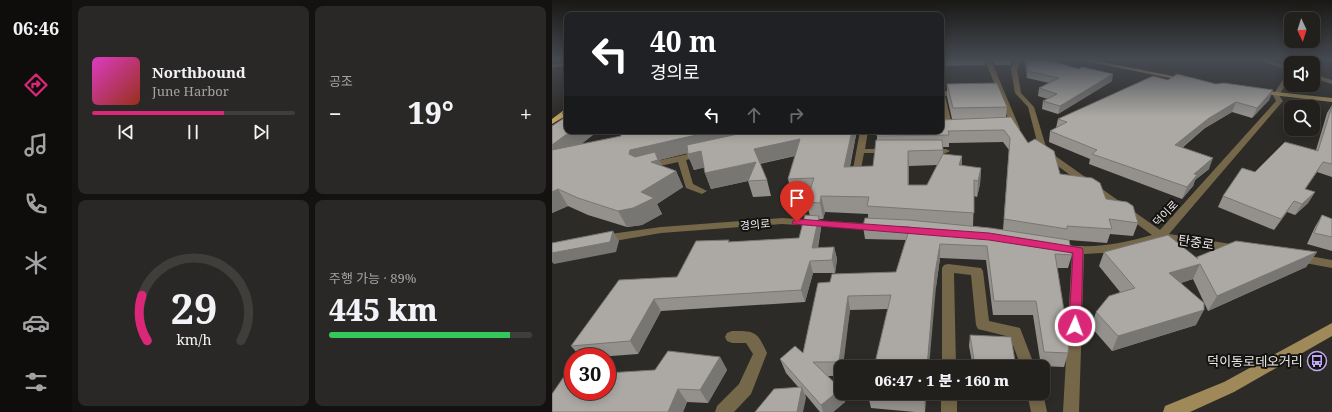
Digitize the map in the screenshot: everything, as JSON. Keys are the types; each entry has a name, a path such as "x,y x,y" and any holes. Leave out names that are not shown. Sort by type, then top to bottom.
{"main road":[{"path":"1188,79 1192,80"},
{"path":"1254,91 1276,95 1331,100"},
{"path":"552,122 564,114"},
{"path":"1171,412 1228,387 1332,329"}],"street":[{"path":"999,79 1007,93 1031,106 1043,151"},
{"path":"1011,79 1007,93 1010,125 1020,135"},
{"path":"1276,95 1284,82"},
{"path":"944,93 964,93"},
{"name":"덕이로","path":"1030,144 1043,151 1161,236 1280,101 1276,95"},
{"path":"944,106 949,128"},
{"path":"857,169 863,134"},
{"path":"860,151 899,151"},
{"path":"923,151 946,151"},
{"path":"642,168 710,152"},
{"path":"681,159 689,186 702,190"},
{"name":"경의로","path":"595,240 662,230 782,221 886,227"},
{"name":"탄중로","path":"1078,250 1120,248 1161,236 1247,250"},
{"path":"1048,246 1078,250 1071,412"},
{"path":"1285,256 1332,264"},
{"path":"949,360 948,268 977,271 983,325 1015,332 1025,360"},
{"path":"723,412 745,389 760,354 750,337 732,337"},
{"path":"949,400 949,412"},
{"path":"1036,400 1039,412"}],"building":[{"path":"1057,79 1104,79 1060,106 1043,101 1057,94 1039,88"},
{"path":"1146,79 1197,79 1216,84 1224,83 1273,90 1257,108 1236,102 1209,118 1175,145 1213,158 1194,174 1197,175 1187,187 1092,154 1097,150 1050,131 1067,122 1058,119"},
{"path":"997,83 1007,107 953,108 947,84"},
{"path":"1332,106 1332,164 1323,162 1305,189 1315,192 1302,204 1294,201 1281,219 1223,196 1242,168 1255,172 1285,142 1318,151"},
{"path":"1011,117 1028,143 1035,139 1054,151 1060,174 1092,178 1100,183 1106,199 1127,202 1133,206 1138,223 1109,219 1112,229 1067,226 1067,229 1004,219 1010,138 1004,130 948,131 949,135 877,136 877,134 944,134 944,120"},
{"path":"564,118 564,134 567,134 552,145 552,126"},
{"path":"621,134 701,134 630,150 629,154 635,157 655,152 658,160 651,162 676,171 641,192 654,198 633,208 618,211 578,198 558,189 552,192 552,150 621,136"},
{"path":"738,134 851,134 844,167 873,166 876,140 942,140 943,150 908,151 908,185 927,185 943,154 962,156 959,165 981,168 978,181 974,180 974,213 867,206 869,197 821,196 820,203 806,202 814,178 788,179 800,139 754,149 767,180 748,181 756,162 705,173 701,151 688,154 687,145"},
{"path":"805,215 819,216 812,248 834,247 832,260 810,261 801,290 654,299 630,341 571,346 619,280 677,277 696,241 729,240 728,242 799,238"},
{"path":"1322,215 1332,219 1332,237 1314,233"},
{"path":"865,218 909,220 990,228 1069,240 1072,255 1055,254 1069,342 1068,353 1044,352 1036,301 994,301 987,246 940,244 935,273 928,360 876,360 891,295 848,296 839,360 834,360 834,362 813,362 834,382 834,395 821,405 780,359 795,346 803,353 818,283 830,282 832,274 896,272 910,227 863,226"},
{"path":"613,231 610,242 552,253 552,243"},
{"path":"1168,235 1198,259 1197,257 1236,241 1317,252 1217,296 1200,264 1169,273 1204,303 1204,310 1118,336 1096,312 1109,296 1135,288 1104,252"},
{"path":"970,335 1011,337 1015,360 974,360"},
{"path":"668,351 720,357 700,390 678,389 668,412 552,412 552,394 564,376 564,400 616,400 616,372 655,370"},
{"path":"802,387 797,412 755,412 774,389"}],"place":[{"name":"덕이동로데오거리","path":"1317,361"}],"route":[{"path":"797,222 950,232 989,236 1078,250 1075,326"}]}
